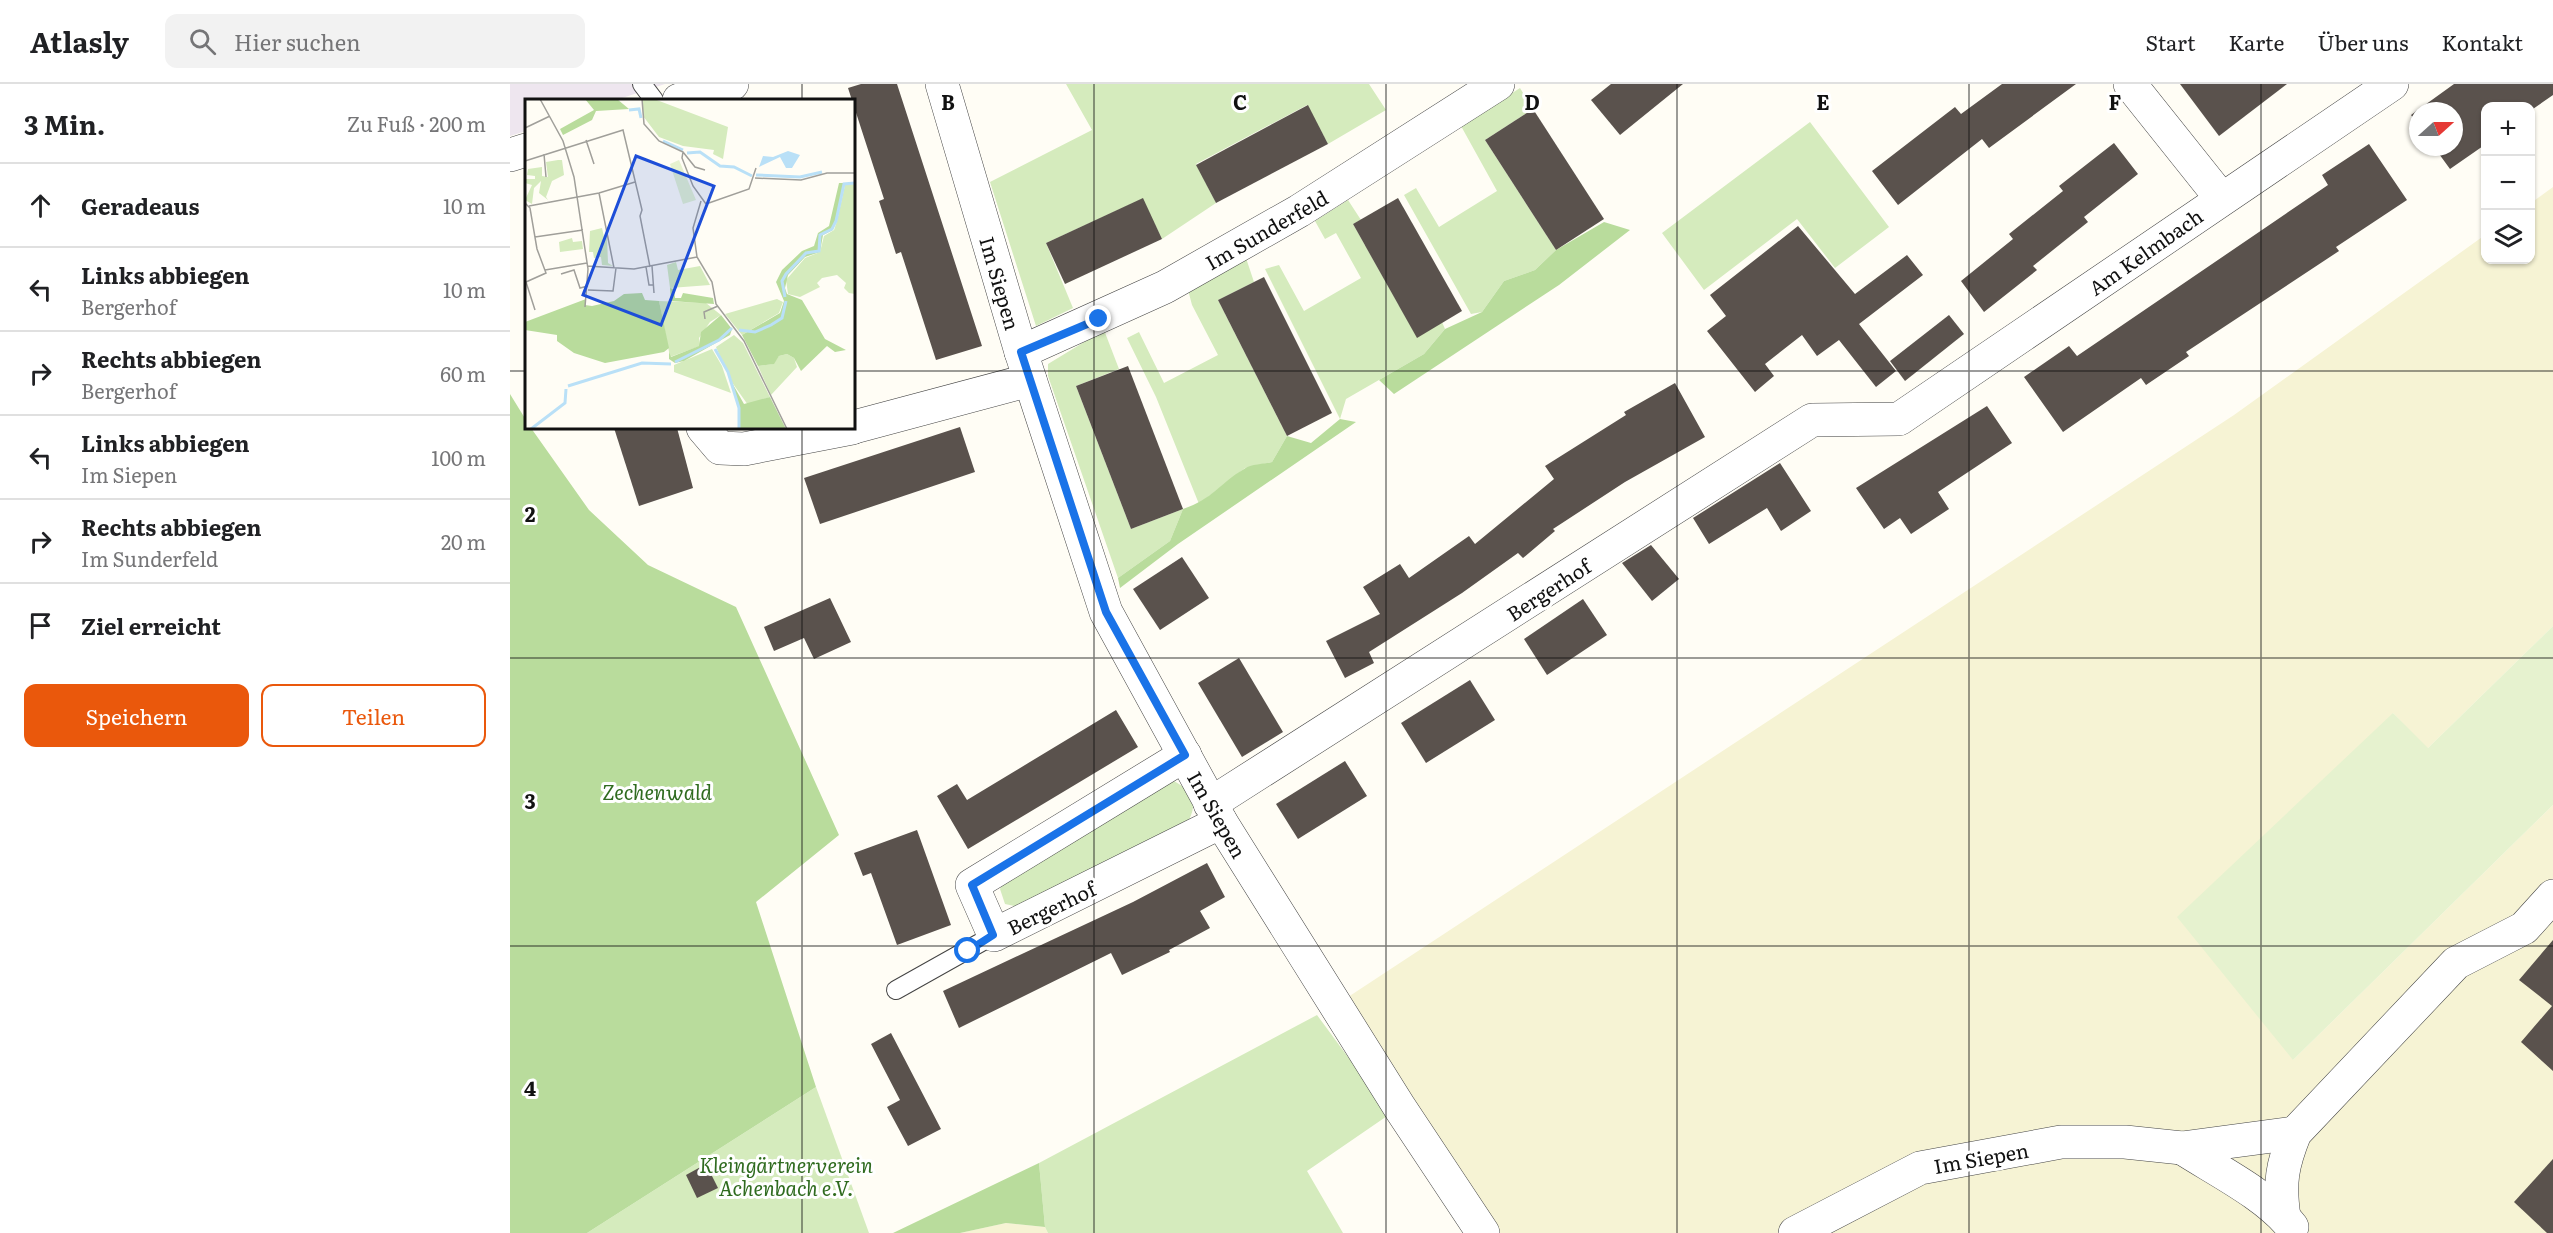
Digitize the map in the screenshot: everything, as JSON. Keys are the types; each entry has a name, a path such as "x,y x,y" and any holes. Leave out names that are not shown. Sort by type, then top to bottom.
{"street":[{"path":"683,99 732,84"},
{"name":"Im Siepen","path":"942,84 1026,366 1106,612 1215,813 1400,1108 1483,1233"},
{"name":"Im Sunderfeld","path":"855,426 1026,366 1299,211 1498,84"},
{"path":"2130,84 2222,198"},
{"name":"Am Kelmbach","path":"1899,419 2392,84"},
{"path":"510,155 525,150"},
{"name":"Bergerhof","path":"1185,755 972,885 993,935 1215,813 1812,420 1899,419"},
{"name":"Im Sunderfeld","path":"704,429 720,448 744,449 843,429"},
{"name":"Im Siepen","path":"2290,1225 2280,1186 2285,1158 2295,1133 2456,963 2524,928 2553,896"},
{"name":"Im Siepen","path":"1795,1233 1920,1167 2061,1142 2125,1142 2182,1148 2295,1133"},
{"name":"Im Siepen","path":"2182,1148 2290,1225"}],"lane":[{"path":"642,84 653,99"},
{"path":"896,990 993,935"}],"shaded area":[{"path":"510,84 665,84 619,99 525,99 525,131 510,136"},
{"path":"2553,187 2553,626 2427,749 2393,713 2293,1060 2553,805 2553,1233 1495,1233 1342,1001 2234,415 2481,238 2481,264 2535,264 2535,200"},
{"path":"1006,1223 1045,1227 1048,1233 960,1233"}],"green space":[{"path":"1066,84 1369,84 1386,110 1328,144 1307,105 1196,164 1216,203 1162,239 1142,199 1046,243 1073,308 1036,326 990,182 1092,130"},
{"path":"1520,88 1533,109 1485,140 1556,250 1535,270 1504,281 1482,312 1471,314 1404,195 1416,188 1439,227 1497,191 1461,126"},
{"path":"1810,122 1889,227 1835,268 1797,219 1704,290 1662,233"},
{"path":"1348,200 1361,220 1353,224 1417,337 1442,322 1445,329 1424,354 1346,399 1340,419 1265,269 1279,265 1304,311 1361,278 1336,233 1325,239 1315,221"},
{"path":"1604,222 1630,230 1559,285 1394,394 1379,380 1424,354 1445,329 1482,312 1504,281 1535,270 1556,250"},
{"path":"1246,258 1254,282 1218,300 1287,436 1272,462 1245,468 1199,504 1156,397 1127,338 1139,332 1164,383 1218,355 1192,305 1187,286"},
{"path":"1104,330 1119,369 1076,386 1131,529 1183,509 1170,541 1118,578 1048,376 1048,364"},
{"name":"Zechenwald","path":"510,394 525,418 525,429 532,429 589,510 648,565 736,607 839,835 756,902 816,1087 587,1233 510,1233"},
{"path":"1340,419 1356,422 1178,544 1120,588 1118,578 1170,541 1183,509 1209,496 1247,467 1272,462 1287,436 1311,443"},
{"path":"2553,626 2553,805 2293,1060 2177,917 2393,713 2428,748"},
{"path":"1172,780 1185,789 1192,799 1192,811 1186,825 1019,907 1005,904 1000,889 1007,878"},
{"path":"1317,1015 1390,1114 1307,1171 1343,1233 1048,1233 1045,1227 1039,1163"},
{"name":"Kleingärtnerverein Achenbach e.V.","path":"816,1087 869,1233 587,1233"},
{"path":"1039,1163 1045,1227 1006,1223 960,1233 893,1233"}],"building":[{"path":"861,84 897,84 982,346 936,360 901,252 896,254 879,201 884,199 855,110 855,99 852,99 848,88"},
{"path":"1611,84 1683,84 1620,135 1591,100"},
{"path":"2002,84 2076,84 1989,148 1982,139 1898,205 1872,171 1955,107 1961,114"},
{"path":"2180,84 2287,84 2219,136"},
{"path":"2454,84 2553,84 2553,95 2535,108 2535,102 2481,102 2481,147 2450,169 2441,156 2463,156 2463,102 2429,102"},
{"path":"1308,105 1328,144 1216,203 1196,165"},
{"path":"1533,109 1604,219 1556,250 1485,140"},
{"path":"2114,143 2138,174 2084,217 2088,222 2033,266 2037,270 1984,312 1961,281 2013,239 2009,234 2063,191 2059,186"},
{"path":"2369,144 2407,200 2336,247 2339,251 2186,352 2189,356 2146,385 2141,378 2063,432 2024,377 2069,346 2077,356 2328,185 2322,175"},
{"path":"1143,198 1162,239 1065,284 1046,243"},
{"path":"1398,198 1462,311 1417,338 1353,224"},
{"path":"1798,226 1855,294 1907,255 1923,275 1859,324 1896,371 1876,387 1839,340 1817,356 1802,335 1765,364 1774,376 1755,392 1707,331 1726,316 1710,295"},
{"path":"1264,277 1332,413 1287,436 1218,300"},
{"path":"1949,315 1964,334 1905,381 1890,361"},
{"path":"1128,366 1183,509 1131,529 1076,386"},
{"path":"1675,383 1705,437 1625,482 1553,529 1555,531 1523,558 1518,553 1462,593 1369,652 1374,663 1345,678 1326,641 1380,614 1363,587 1400,564 1409,578 1469,536 1475,544 1554,479 1545,466 1626,415 1624,412"},
{"path":"1987,406 2012,443 1938,492 1949,509 1911,534 1900,518 1884,529 1856,488"},
{"path":"960,427 975,472 820,524 804,478"},
{"path":"614,429 677,429 693,488 639,506"},
{"path":"1780,463 1811,511 1781,531 1767,508 1709,544 1693,518"},
{"path":"1651,545 1679,579 1652,601 1622,563"},
{"path":"1182,557 1209,598 1160,630 1133,589"},
{"path":"830,598 851,642 814,659 804,638 774,651 764,627"},
{"path":"1583,599 1607,635 1547,675 1524,639"},
{"path":"1239,658 1283,732 1242,757 1198,683"},
{"path":"1470,680 1495,720 1426,763 1401,723"},
{"path":"1116,710 1138,747 968,849 937,796 957,784 967,800"},
{"path":"1345,761 1367,796 1298,839 1276,804"},
{"path":"917,830 951,925 897,945 871,873 863,876 854,853"},
{"path":"1207,863 1225,897 1200,911 1210,928 1169,950 1170,952 1122,975 1111,953 959,1028 943,991 1133,902"},
{"path":"2553,940 2553,1071 2521,1042 2552,1006 2519,980"},
{"path":"891,1033 941,1129 908,1146 887,1107 900,1100 871,1044"},
{"path":"2553,1159 2553,1233 2547,1233 2514,1202"},
{"path":"706,1164 718,1188 697,1198 686,1175"}],"route":[{"path":"968,951 993,935 972,885 1185,755 1106,612 1021,352 1099,319"}]}
